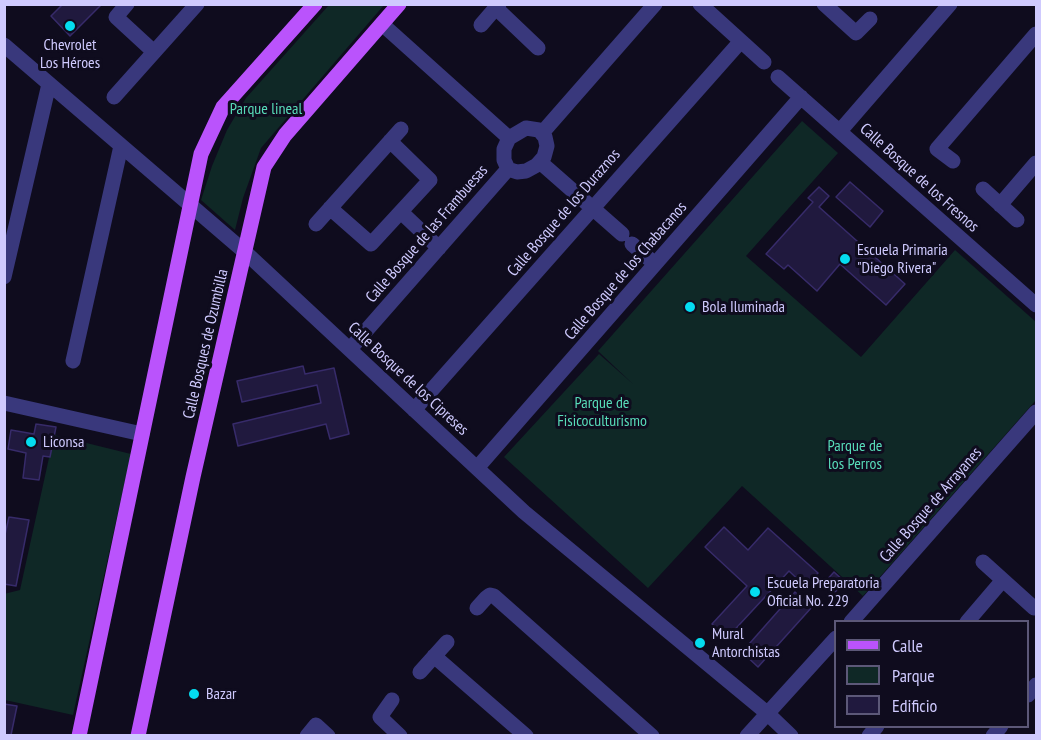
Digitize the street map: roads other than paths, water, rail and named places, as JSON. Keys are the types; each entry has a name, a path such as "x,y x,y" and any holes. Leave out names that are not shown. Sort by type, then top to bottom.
{"main road":[{"path":"80,735 201,154 224,107 315,4"},
{"name":"Calle Bosques de Ozumbilla","path":"138,735 264,167 285,135 399,4"}],"street":[{"path":"128,4 117,17 154,52"},
{"path":"114,97 197,4"},
{"path":"542,134 655,4"},
{"path":"700,4 764,62"},
{"path":"824,4 856,33 870,19"},
{"path":"840,131 950,4"},
{"path":"481,25 497,6 538,48"},
{"path":"382,24 509,138"},
{"path":"953,161 937,149 1036,34"},
{"name":"Calle Bosque de los Duraznos","path":"414,410 741,41"},
{"name":"Calle Bosque de los Cipreses","path":"4,45 245,252 524,512 791,735"},
{"name":"Calle Bosque de los Fresnos","path":"778,77 1036,305"},
{"path":"4,278 50,84"},
{"name":"Calle Bosque de los Chabacanos","path":"477,468 801,97"},
{"path":"526,128 539,130 542,134 545,136 547,146 540,162 526,171 517,172 508,169 504,160 504,149 509,138 526,128"},
{"path":"316,224 401,129"},
{"path":"330,208 371,244 430,180 390,141"},
{"path":"73,362 122,146"},
{"path":"540,162 655,264"},
{"path":"1000,204 1036,163"},
{"name":"Calle Bosque de las Frambuesas","path":"350,349 508,169"},
{"path":"983,189 1017,220"},
{"path":"401,212 439,248"},
{"path":"4,403 142,434"},
{"name":"Calle Bosque de Arrayanes","path":"852,620 1036,412"},
{"path":"983,562 1034,608"},
{"path":"968,620 1002,581"},
{"path":"477,608 490,595 494,596 652,735"},
{"path":"747,735 834,640"},
{"path":"420,672 447,642"},
{"path":"434,656 526,735"},
{"path":"392,700 380,717 400,735"},
{"path":"307,735 316,725 328,735"}],"place":[{"name":"Chevrolet Los Héroes","path":"70,26"},
{"name":"Escuela Primaria \"Diego Rivera\"","path":"845,259"},
{"name":"Bola Iluminada","path":"690,307"},
{"name":"Liconsa","path":"31,442"},
{"name":"Escuela Preparatoria Oficial No. 229","path":"755,592"},
{"name":"Mural Antorchistas","path":"700,643"},
{"name":"Bazar","path":"194,694"}],"park label":[{"name":"Parque lineal","path":"266,109"},
{"name":"Parque de Fisicoculturismo","path":"602,412"},
{"name":"Parque de los Perros","path":"855,455"}]}
